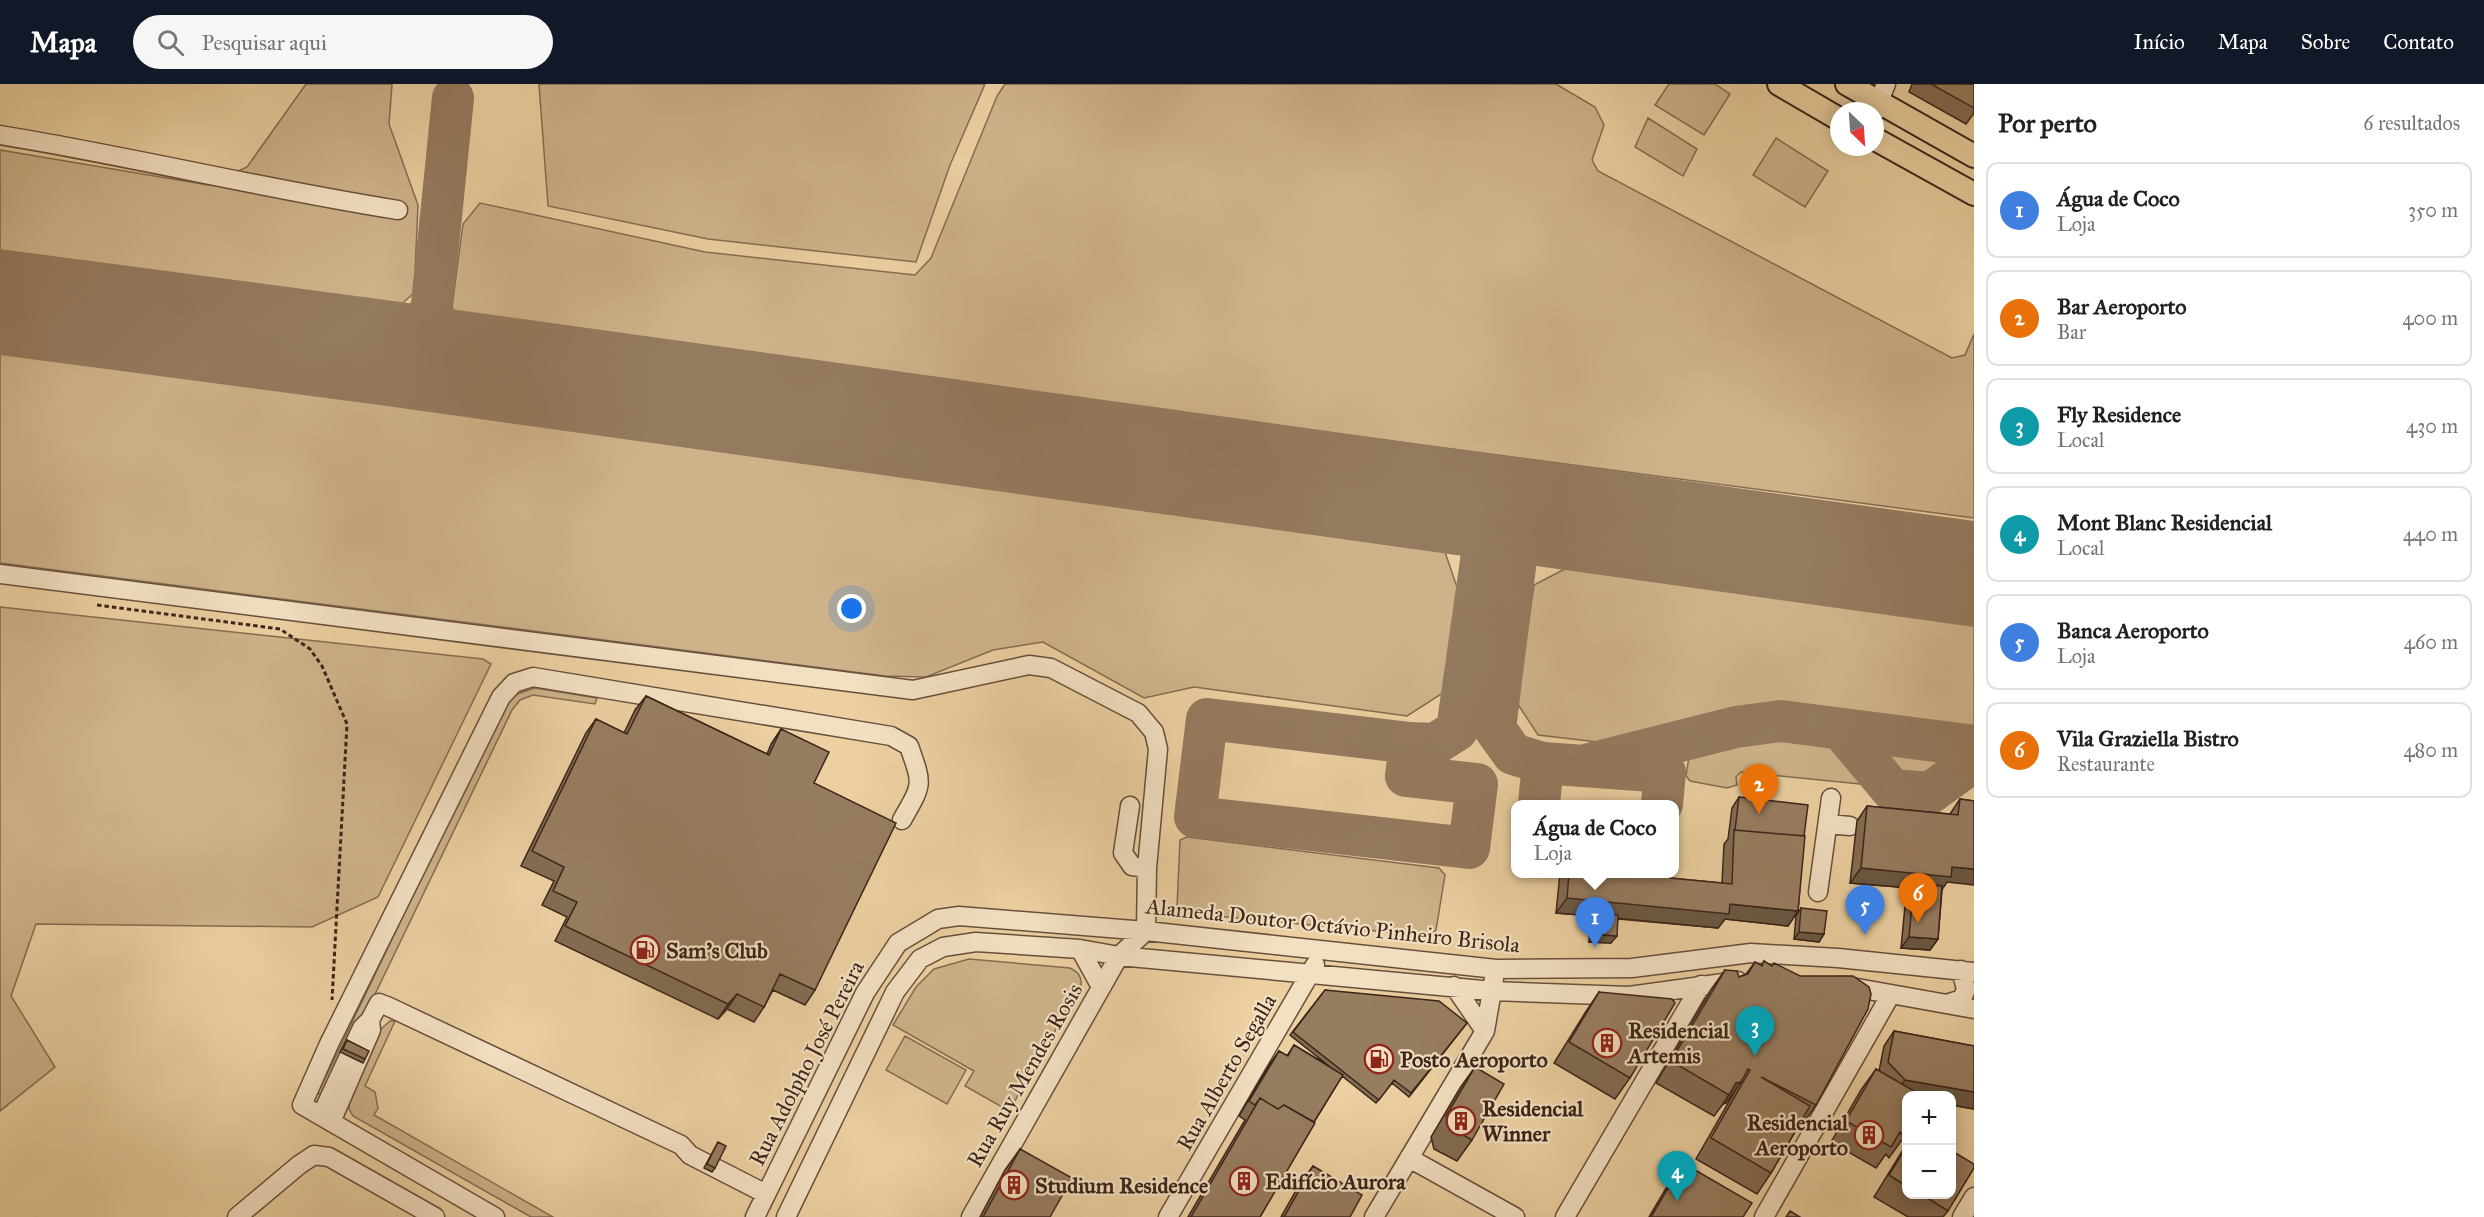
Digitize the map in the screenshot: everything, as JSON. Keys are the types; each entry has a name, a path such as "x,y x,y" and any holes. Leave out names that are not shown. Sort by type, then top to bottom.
{"main road":[{"path":"1779,84 1830,114"},
{"path":"1847,84 1880,99 1974,156"},
{"path":"1884,144 1974,194"}],"street":[{"path":"0,135 99,151 324,198 398,210"},
{"path":"0,574 913,690 1029,665 1051,668 1138,713 1154,732 1158,749 1147,868 1146,931"},
{"path":"495,1217 302,1105 329,1044 501,697 514,683 533,677 891,736 909,746 920,776 919,790 902,820"},
{"path":"1818,892 1831,798"},
{"path":"1130,806 1123,853 1132,866 1147,868"},
{"path":"1828,824 1850,826"},
{"name":"Alameda Doutor Octávio Pinheiro Brisola","path":"938,919 959,916 1146,931 1496,969 1632,968 1750,953 1838,958 1968,971"},
{"name":"Rua Adolpho José Pereira","path":"755,1217 865,993 898,944 938,919"},
{"name":"Rua Ruy Mendes Rosis","path":"971,1217 1119,956 1146,931"},
{"path":"326,1119 371,1030 370,1020 379,1003 681,1144 695,1145 768,1190 791,1209 895,992 920,959 943,947 976,942 1080,949 1119,956 1492,991 1629,996 1756,979"},
{"path":"1080,949 1101,987"},
{"name":"Rua Alberto Segalla","path":"1168,1217 1311,975 1322,950"},
{"path":"1629,996 1627,983 1632,968"},
{"path":"1374,1217 1485,1032 1496,969"},
{"path":"1946,1004 1962,999 1966,989 1968,971"},
{"path":"1823,982 1974,1009"},
{"path":"1565,1217 1701,985"},
{"path":"1455,986 1485,1032"},
{"path":"1764,1217 1891,994"},
{"path":"239,1216 314,1155 329,1157 435,1217"},
{"path":"1409,1158 1515,1217"},
{"path":"1962,1217 1974,1197"}],"path":[{"path":"93,604 280,629 310,649 322,666 347,724 331,1008"}],"shaded area":[{"path":"306,84 392,84 389,124 418,205 414,293 397,308 0,251 0,150 208,185 247,167"},
{"path":"539,84 985,84 950,165 916,262 708,239 548,206"},
{"path":"1005,84 1556,84 1595,107 1604,125 1592,160 1598,171 1952,358 1965,355 1974,334 1974,518 455,317 452,307 463,224 480,203 705,252 915,275 931,258 997,96"},
{"path":"1669,84 1715,84 1730,94 1704,135 1655,105"},
{"path":"1648,118 1697,149 1683,176 1635,147"},
{"path":"1776,138 1828,171 1805,207 1753,175"},
{"path":"0,350 1422,535 1445,552 1459,593 1446,691 1407,716 1194,687 1144,698 1043,642 993,650 926,677 885,676 0,563"},
{"path":"1576,563 1974,617 1974,736 1772,708 1615,744 1538,735 1517,703 1534,585"},
{"path":"0,607 483,659 491,664 378,897 312,927 36,924 11,996 55,1067 0,1111"},
{"path":"535,688 597,698 595,704 533,695 520,700 512,710 325,1098 318,1093 503,708 514,695"},
{"path":"1770,729 1828,734 1837,737 1870,775 1860,784 1741,772 1736,777 1737,785 1727,788 1690,781 1686,776 1690,750 1695,746"},
{"path":"1870,737 1968,753 1968,758 1936,783 1918,790 1909,789 1899,786 1867,740"},
{"path":"1187,837 1439,868 1445,875 1436,930 1430,936 1182,913 1177,907 1180,840"},
{"path":"969,959 1070,968 1081,980 1081,986 1009,1111 965,1086 974,1071 893,1025 916,987 934,969"},
{"path":"390,1021 395,1021 365,1086 375,1092 378,1108 374,1115 553,1217 531,1217 353,1116 349,1109 349,1096 381,1029"},
{"path":"905,1036 966,1070 947,1104 886,1070"}],"building":[{"path":"1931,84 1974,84 1974,108"},
{"path":"646,696 769,755 781,729 829,752 814,783 896,823 815,990 780,974 764,1007 737,994 728,1004 565,926 577,902 553,891 564,867 532,851 596,719 627,734"},
{"path":"1739,797 1808,805 1804,836 1735,830"},
{"path":"1960,799 1974,801 1974,869 1952,867 1951,877 1861,868 1867,806 1958,815"},
{"path":"1734,830 1805,836 1798,911 1730,904 1729,914 1567,898 1569,878 1670,878 1732,884"},
{"path":"1914,884 1942,886 1938,939 1909,937"},
{"path":"1801,908 1827,911 1824,934 1799,932"},
{"path":"1595,914 1618,915 1617,936 1594,934"},
{"path":"1764,961 1772,966 1774,963 1800,976 1853,976 1869,987 1871,994 1868,1009 1816,1105 1761,1077 1810,1106 1771,1173 1711,1138 1750,1070 1748,1069 1741,1082 1736,1083 1729,1095 1671,1061 1725,970 1737,971 1739,977 1748,974 1755,962 1762,966"},
{"name":"Posto Aeroporto","path":"1325,990 1439,1001 1467,1023 1411,1093 1394,1080 1379,1100 1293,1032"},
{"name":"Residencial Artemis","path":"1599,992 1672,999 1675,1003 1630,1078 1569,1042"},
{"path":"1894,1031 1974,1046 1974,1092 1905,1080 1888,1062"},
{"path":"347,1040 369,1051 365,1059 343,1049"},
{"path":"1294,1045 1343,1075 1314,1122 1284,1105 1278,1109 1260,1098 1255,1105 1249,1101 1279,1051 1288,1056"},
{"path":"1475,1067 1504,1084 1472,1140 1449,1127 1446,1116"},
{"path":"1876,1069 1914,1091 1902,1091 1902,1134 1900,1132 1891,1147 1846,1121"},
{"name":"Edifício Aurora","path":"1260,1098 1278,1109 1284,1105 1315,1123 1260,1217 1191,1217"},
{"path":"718,1142 726,1146 715,1168 707,1164"},
{"path":"1020,1149 1072,1178 1050,1217 983,1217"},
{"path":"1956,1153 1974,1164 1974,1168 1956,1198"},
{"path":"1902,1154 1902,1183 1889,1175"},
{"path":"1683,1163 1752,1203 1743,1217 1651,1217"},
{"path":"1313,1166 1362,1195 1350,1217 1284,1217"},
{"path":"1929,1199 1955,1199 1948,1211"},
{"path":"1790,1211 1800,1217 1786,1217"}],"taxiway":[{"path":"431,314 453,98"},
{"path":"379,352 431,314 471,365"},
{"path":"1410,743 1435,744 1457,730 1483,547 1449,501"},
{"path":"1543,763 1513,754 1495,729 1517,551 1574,520"},
{"path":"1207,719 1410,743 1406,776 1477,784 1469,848 1195,817 1207,719"},
{"path":"1581,766 1736,727 1781,721 1974,746"},
{"path":"1841,729 1892,790 1930,793 1974,761"},
{"path":"1539,800 1543,763 1665,772 1662,800"}],"runway":[{"path":"0,302 379,352 1974,574"}],"place":[{"name":"Bar Aeroporto","path":"1759,814"},
{"name":"Vila Graziella Bistro","path":"1918,923"},
{"name":"Banca Aeroporto","path":"1865,935"},
{"name":"Água de Coco","path":"1595,947"},
{"name":"Sam's Club","path":"645,950"},
{"name":"Residencial Artemis","path":"1607,1043"},
{"name":"Fly Residence","path":"1755,1056"},
{"name":"Posto Aeroporto","path":"1379,1059"},
{"name":"Residencial Winner","path":"1461,1121"},
{"name":"Residencial Aeroporto","path":"1869,1135"},
{"name":"Edifício Aurora","path":"1244,1181"},
{"name":"Studium Residence","path":"1014,1185"},
{"name":"Mont Blanc Residencial","path":"1677,1201"}]}
